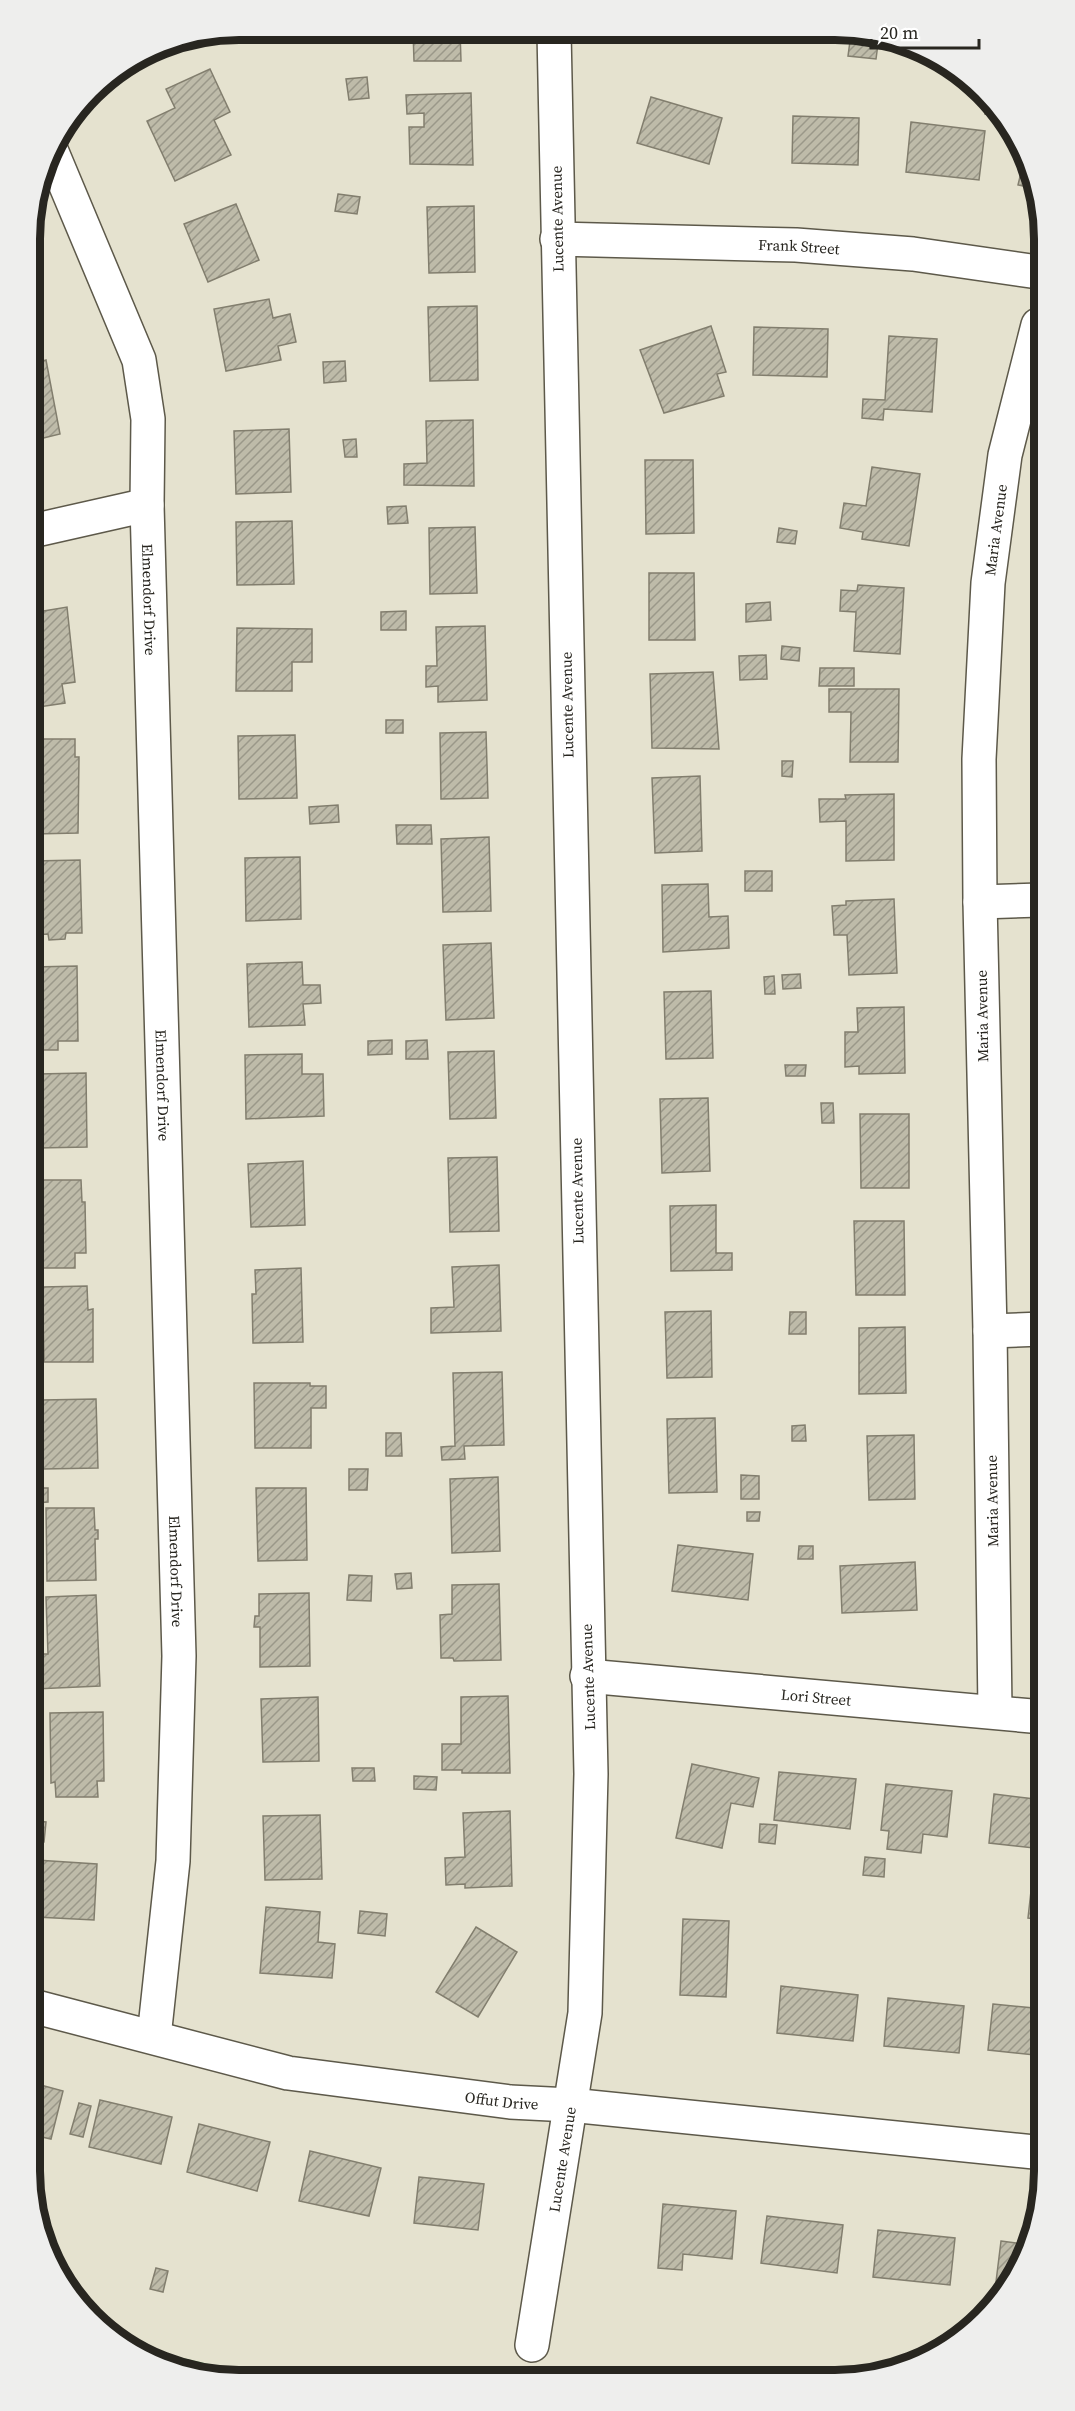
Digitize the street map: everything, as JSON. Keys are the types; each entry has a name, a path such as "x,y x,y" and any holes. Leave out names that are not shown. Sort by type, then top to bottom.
{"street":[{"name":"Lucente Avenue","path":"532,2345 585,2013 591,1774 587,1676 554,40"},
{"name":"Elmendorf Drive","path":"56,162 139,360 148,419 147,505 179,1656 173,1861 154,2037"},
{"name":"Frank Street","path":"557,239 796,245 913,254 1034,271"},
{"name":"Maria Avenue","path":"995,1711 979,759 988,583 1005,455 1034,341"},
{"path":"41,529 147,505"},
{"path":"980,902 1034,900"},
{"path":"990,1331 1034,1329"},
{"name":"Lori Street","path":"587,1676 1034,1716"},
{"name":"Offut Drive","path":"40,2008 288,2073 510,2102 570,2105 1034,2152"}],"green space":[{"path":"154,2351 235,2370 201,2367"}],"building":[{"path":"413,41 460,41 461,61 414,61"},
{"path":"850,41 878,45 876,59 848,56"},
{"path":"210,69 230,112 214,120 231,155 175,181 147,121 175,108 166,89"},
{"path":"367,77 369,98 349,100 346,79"},
{"path":"471,93 473,165 410,164 409,127 424,127 424,113 407,114 406,95"},
{"path":"651,97 722,118 709,164 637,143"},
{"path":"793,116 859,118 858,165 792,163"},
{"path":"911,122 985,131 979,180 906,172"},
{"path":"1022,170 1028,187 1018,185"},
{"path":"338,194 360,197 357,214 335,211"},
{"path":"236,204 259,260 208,282 184,224"},
{"path":"474,206 475,272 429,273 427,207"},
{"path":"269,299 273,318 290,314 296,342 278,346 281,360 226,371 214,309"},
{"path":"477,306 478,380 430,381 428,307"},
{"path":"711,326 726,372 717,374 724,396 664,413 640,350"},
{"path":"754,327 828,329 827,377 753,375"},
{"path":"889,336 937,339 932,412 884,409 883,420 862,418 863,399 885,400"},
{"path":"41,355 43,361 46,360 60,434 41,439"},
{"path":"345,361 346,381 324,383 323,362"},
{"path":"473,420 474,486 404,485 404,464 427,463 426,421"},
{"path":"289,429 291,492 236,494 234,431"},
{"path":"356,439 357,457 345,457 343,440"},
{"path":"645,460 693,460 694,533 646,534"},
{"path":"872,467 920,474 909,546 862,539 863,532 840,528 844,503 866,506"},
{"path":"406,506 408,523 388,524 387,507"},
{"path":"292,521 294,584 237,585 236,522"},
{"path":"475,527 477,593 430,594 429,528"},
{"path":"779,528 797,531 795,544 777,542"},
{"path":"649,573 694,573 695,640 649,640"},
{"path":"858,585 904,588 900,654 854,651 856,612 840,611 841,590 857,591"},
{"path":"770,602 771,620 746,622 746,604"},
{"path":"67,607 75,682 62,684 65,703 41,707 41,611"},
{"path":"406,611 406,630 381,630 381,612"},
{"path":"485,626 487,700 438,702 438,686 426,687 426,666 437,666 436,627"},
{"path":"237,628 312,629 312,662 292,662 292,691 236,691"},
{"path":"782,646 800,648 799,661 781,659"},
{"path":"766,655 767,679 740,680 739,656"},
{"path":"820,668 854,668 854,686 819,686"},
{"path":"713,672 719,749 652,748 650,674"},
{"path":"829,689 899,689 898,762 850,762 851,712 829,712"},
{"path":"386,720 403,720 403,733 386,733"},
{"path":"486,732 488,798 441,799 440,733"},
{"path":"295,735 297,798 239,799 238,736"},
{"path":"41,739 75,739 75,757 79,757 78,833 41,834"},
{"path":"782,761 793,761 792,777 782,776"},
{"path":"700,776 702,851 655,853 652,778"},
{"path":"894,794 894,860 846,861 846,821 820,822 819,799 846,799 845,795"},
{"path":"338,805 339,822 310,824 309,807"},
{"path":"396,825 431,825 432,844 397,844"},
{"path":"489,837 491,911 443,912 441,839"},
{"path":"300,857 301,919 246,921 245,858"},
{"path":"80,860 82,933 66,933 65,939 49,940 48,934 41,934 41,861"},
{"path":"745,871 772,871 772,891 745,891"},
{"path":"708,884 709,917 728,916 729,948 663,952 662,885"},
{"path":"894,899 897,973 849,975 847,935 834,935 832,906 846,905 846,901"},
{"path":"491,943 494,1018 446,1020 443,945"},
{"path":"302,962 303,985 320,985 321,1003 303,1004 305,1025 249,1027 247,964"},
{"path":"77,966 78,1041 58,1041 58,1050 41,1050 41,967"},
{"path":"800,974 801,988 783,989 782,975"},
{"path":"774,976 775,994 765,994 764,977"},
{"path":"711,991 713,1058 666,1059 664,992"},
{"path":"904,1007 905,1073 859,1074 859,1066 845,1067 845,1032 858,1032 857,1008"},
{"path":"392,1040 392,1054 368,1055 368,1041"},
{"path":"427,1040 428,1059 406,1059 406,1041"},
{"path":"494,1051 496,1118 450,1119 448,1052"},
{"path":"302,1054 302,1074 323,1074 324,1116 246,1119 245,1055"},
{"path":"785,1065 806,1065 805,1076 786,1076"},
{"path":"86,1073 87,1147 41,1148 41,1074"},
{"path":"708,1098 710,1171 662,1173 660,1099"},
{"path":"821,1103 833,1103 834,1123 822,1123"},
{"path":"860,1114 909,1114 909,1188 861,1188"},
{"path":"497,1157 499,1231 450,1232 448,1158"},
{"path":"303,1161 305,1225 251,1227 248,1164"},
{"path":"41,1180 81,1180 82,1202 85,1202 86,1253 75,1253 75,1268 40,1268"},
{"path":"716,1205 716,1253 732,1253 732,1270 671,1271 670,1206"},
{"path":"854,1221 904,1221 905,1295 856,1295"},
{"path":"499,1265 501,1331 431,1333 431,1308 454,1307 452,1267"},
{"path":"301,1268 303,1342 253,1343 252,1294 256,1294 255,1270"},
{"path":"87,1286 88,1310 93,1309 93,1362 44,1362 43,1319 40,1319 42,1287"},
{"path":"711,1311 712,1377 667,1378 665,1312"},
{"path":"790,1312 806,1312 806,1334 789,1334"},
{"path":"905,1327 906,1393 859,1394 859,1328"},
{"path":"502,1372 504,1445 464,1446 465,1459 442,1460 441,1447 455,1446 453,1373"},
{"path":"254,1383 310,1383 310,1386 326,1386 326,1408 311,1408 311,1448 255,1448"},
{"path":"96,1399 98,1468 43,1469 42,1400"},
{"path":"715,1418 717,1492 669,1493 667,1419"},
{"path":"805,1425 806,1441 792,1441 792,1426"},
{"path":"386,1433 401,1433 402,1456 386,1456"},
{"path":"914,1435 915,1499 869,1500 867,1436"},
{"path":"349,1469 368,1469 367,1490 349,1490"},
{"path":"741,1475 759,1476 759,1499 741,1499"},
{"path":"498,1477 500,1551 452,1553 450,1479"},
{"path":"40,1488 48,1488 48,1502 40,1503"},
{"path":"256,1488 306,1488 307,1560 258,1561"},
{"path":"46,1508 94,1508 95,1530 98,1530 98,1539 95,1539 96,1580 47,1581"},
{"path":"747,1512 760,1512 759,1521 747,1521"},
{"path":"678,1545 753,1554 748,1600 672,1591"},
{"path":"799,1546 813,1546 813,1559 798,1559"},
{"path":"915,1562 917,1610 842,1613 840,1566"},
{"path":"411,1573 412,1588 397,1589 395,1574"},
{"path":"349,1575 372,1576 371,1601 347,1600"},
{"path":"499,1584 501,1660 454,1661 453,1658 441,1658 440,1615 452,1614 452,1585"},
{"path":"309,1593 310,1666 260,1667 260,1627 254,1627 255,1616 259,1616 259,1594"},
{"path":"96,1595 100,1686 40,1689 40,1654 48,1654 46,1597"},
{"path":"508,1696 510,1773 462,1773 462,1770 442,1770 442,1744 461,1744 461,1697"},
{"path":"318,1697 319,1761 263,1762 261,1699"},
{"path":"103,1712 104,1781 97,1781 98,1797 56,1797 55,1782 51,1783 50,1713"},
{"path":"692,1764 759,1778 753,1807 731,1803 722,1848 676,1838"},
{"path":"352,1768 374,1768 375,1781 353,1781"},
{"path":"779,1772 856,1779 850,1829 774,1820"},
{"path":"414,1776 437,1777 436,1790 414,1789"},
{"path":"886,1784 952,1791 947,1837 923,1834 921,1853 887,1849 889,1831 881,1830"},
{"path":"994,1794 1034,1799 1034,1848 989,1843"},
{"path":"510,1811 512,1886 465,1888 465,1884 446,1885 445,1858 465,1857 463,1813"},
{"path":"320,1815 322,1879 265,1880 263,1816"},
{"path":"40,1821 46,1822 44,1842 40,1842"},
{"path":"760,1824 777,1825 775,1844 759,1842"},
{"path":"865,1857 885,1859 884,1877 863,1875"},
{"path":"40,1860 97,1864 94,1920 40,1917"},
{"path":"1031,1891 1034,1891 1034,1919 1028,1918"},
{"path":"266,1907 320,1912 318,1942 335,1944 332,1978 260,1973"},
{"path":"360,1911 387,1914 385,1936 358,1933"},
{"path":"683,1919 729,1921 726,1997 680,1995"},
{"path":"476,1927 517,1952 478,2017 436,1992"},
{"path":"781,1986 858,1995 853,2041 777,2033"},
{"path":"888,1998 964,2006 959,2053 884,2046"},
{"path":"993,2004 1034,2008 1034,2055 988,2050"},
{"path":"40,2085 63,2091 51,2139 40,2137"},
{"path":"100,2100 172,2117 161,2164 89,2147"},
{"path":"79,2103 91,2106 83,2137 70,2134"},
{"path":"199,2124 270,2142 257,2191 187,2172"},
{"path":"310,2151 381,2168 369,2216 299,2201"},
{"path":"419,2177 484,2184 478,2230 414,2223"},
{"path":"663,2204 736,2211 732,2259 683,2254 682,2270 658,2268"},
{"path":"767,2216 843,2225 837,2273 761,2263"},
{"path":"878,2230 955,2238 950,2285 873,2277"},
{"path":"1001,2241 1021,2244 1008,2271 995,2290"},
{"path":"156,2268 168,2271 163,2292 150,2289"}]}
